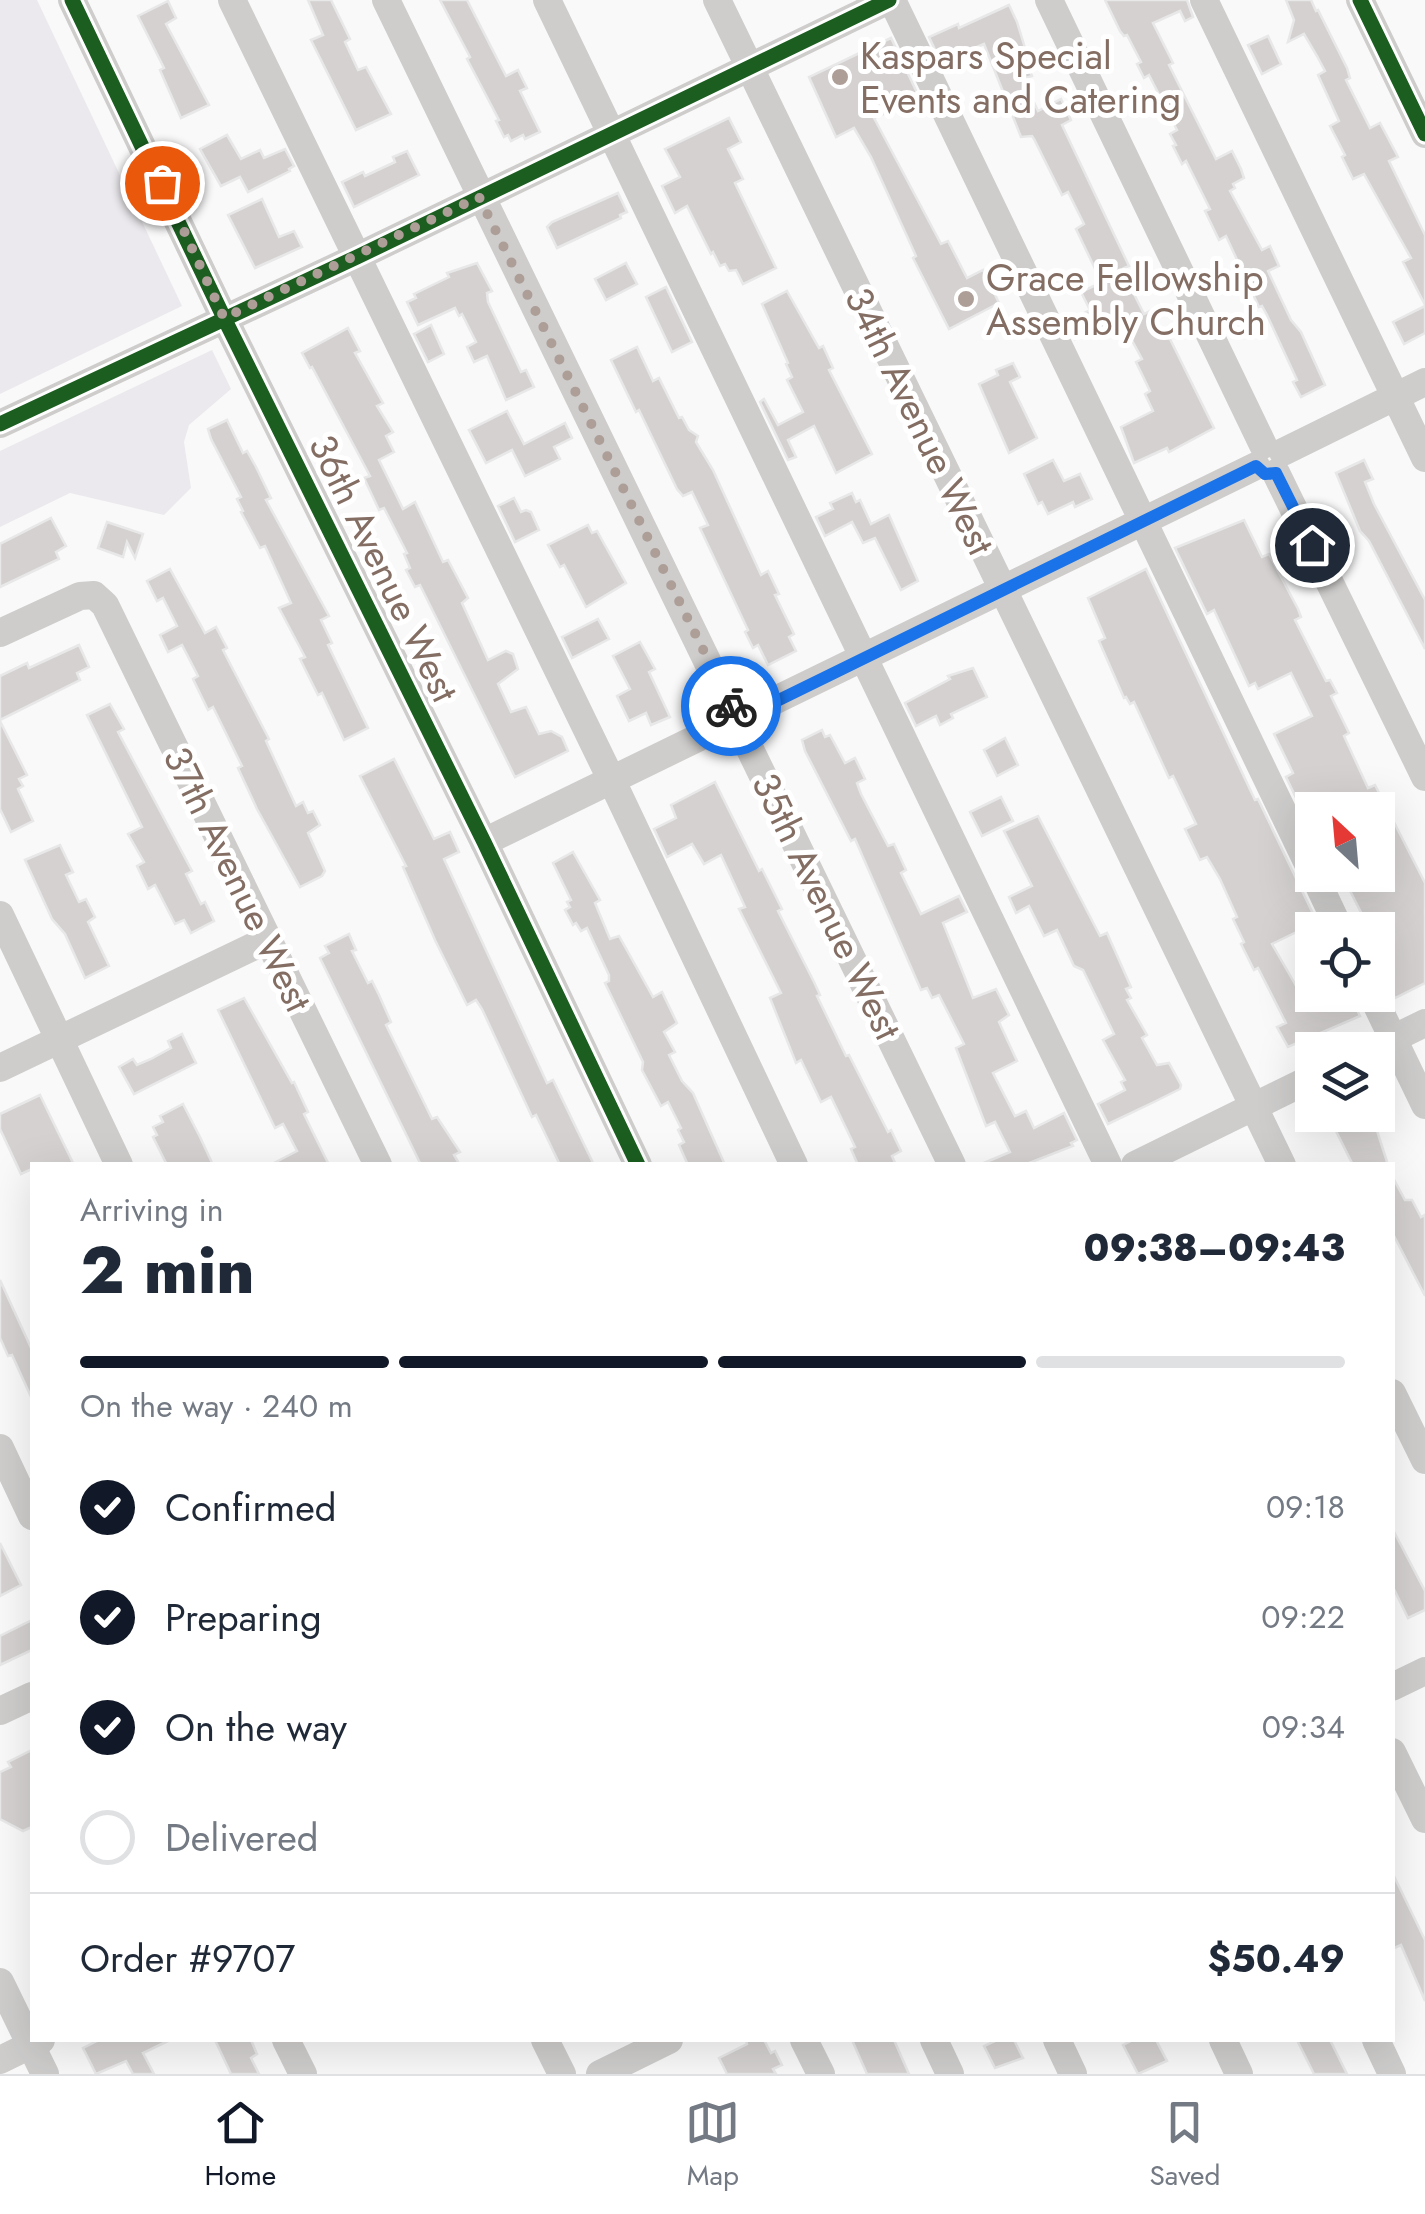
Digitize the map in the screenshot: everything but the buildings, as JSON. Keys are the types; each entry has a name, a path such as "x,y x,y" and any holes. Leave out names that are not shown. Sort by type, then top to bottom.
{"street":[{"name":"36th Avenue West","path":"72,0 637,1162"},
{"path":"232,0 793,1162"},
{"name":"35th Avenue West","path":"386,0 951,1162"},
{"path":"547,0 1107,1162"},
{"name":"34th Avenue West","path":"717,0 1281,1162"},
{"path":"0,424 890,0 1295,837"},
{"path":"1049,0 1425,777"},
{"path":"1204,0 1425,458"},
{"path":"1360,0 1425,134"},
{"path":"484,842 1425,382"},
{"name":"37th Avenue West","path":"0,634 80,596 94,596 106,605 377,1162"},
{"path":"0,916 118,1162"},
{"path":"0,1068 267,940"},
{"path":"1395,1037 1425,1023"},
{"path":"1395,1063 1425,1105"},
{"path":"1141,1162 1295,1086"},
{"path":"1395,1400 1425,1460"},
{"path":"0,1448 30,1512"},
{"path":"1395,1686 1425,1671"},
{"path":"0,1711 30,1697"},
{"path":"1395,1758 1425,1819"},
{"path":"0,1982 30,2032"},
{"path":"0,2060 36,2042 45,2074"},
{"path":"287,2042 303,2074"},
{"path":"547,2042 562,2074"},
{"path":"600,2074 666,2042"},
{"path":"805,2042 821,2074"},
{"path":"935,2042 950,2074"},
{"path":"1058,2042 1073,2074"},
{"path":"1224,2042 1239,2074"},
{"path":"1377,2042 1392,2074"}],"shaded area":[{"path":"0,0 37,0 182,306 0,394"},
{"path":"212,350 231,389 189,425 184,442 191,488 164,515 70,493 0,527 0,451"}],"cycle path":[{"path":"72,0 637,1162"},
{"path":"0,424 889,0"},
{"path":"1360,0 1425,134"}],"way so far":[{"path":"162,183 224,318 479,197 731,706"}],"place":[{"name":"Kaspars Special Events and Catering","path":"840,77"},
{"name":"Grace Fellowship Assembly Church","path":"966,299"}],"route":[{"path":"731,706 738,720 1256,466 1265,474 1276,473 1312,545"}]}
